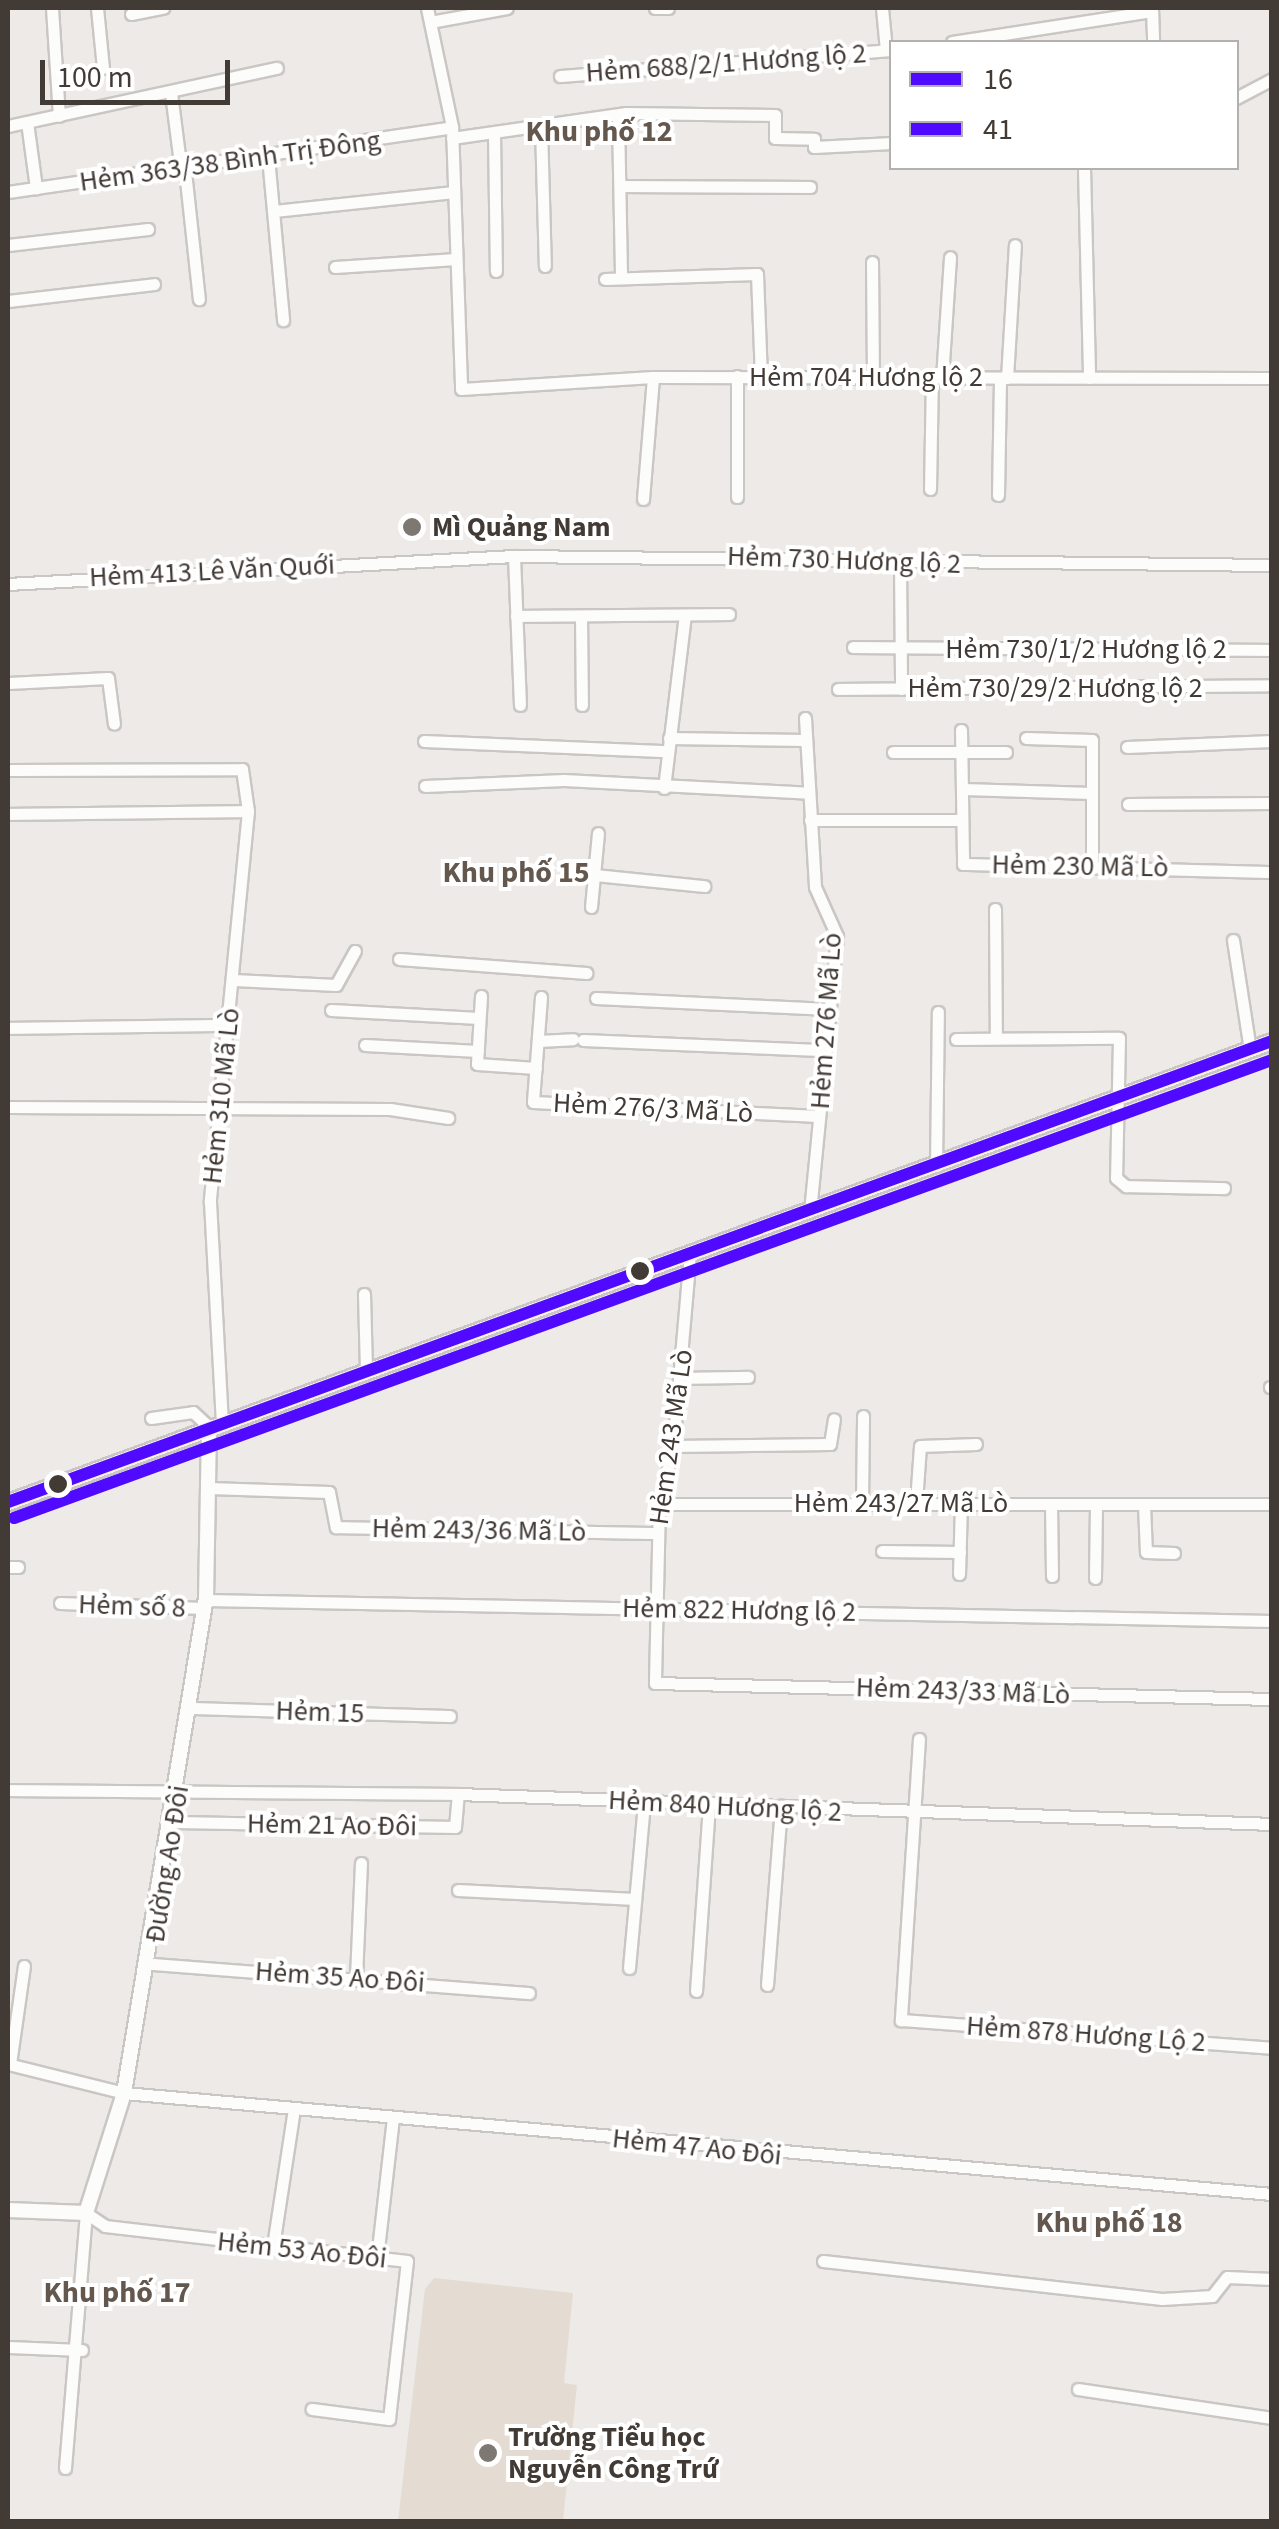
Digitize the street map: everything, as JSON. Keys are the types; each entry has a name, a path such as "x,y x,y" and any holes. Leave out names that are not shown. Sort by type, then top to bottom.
{"main road":[{"path":"8,1502 1272,1042"}],"street":[{"path":"52,8 59,116"},
{"path":"97,8 103,68"},
{"path":"131,14 164,8"},
{"path":"334,267 456,259 452,132 427,8"},
{"path":"430,22 507,8"},
{"path":"655,8 668,8"},
{"path":"882,8 889,50"},
{"path":"964,40 1152,9 1153,40"},
{"name":"Hẻm 688/2/1 Hương lộ 2","path":"560,76 889,50"},
{"path":"8,126 277,68"},
{"path":"1239,96 1272,79"},
{"path":"171,93 199,299"},
{"name":"Hẻm 363/38 Bình Trị Đông","path":"8,192 452,132 494,132 618,118 775,115 775,138 814,139 814,147 889,143"},
{"path":"618,118 621,278"},
{"path":"26,122 36,188"},
{"path":"542,127 545,266"},
{"path":"494,132 496,272"},
{"path":"268,158 283,320"},
{"path":"1084,170 1089,378"},
{"path":"622,186 810,187"},
{"path":"274,211 454,192"},
{"path":"8,245 148,229"},
{"path":"998,495 1015,245"},
{"path":"930,489 950,257"},
{"name":"Hẻm 704 Hương lộ 2","path":"456,259 461,389 653,377 1272,378"},
{"path":"872,262 873,380"},
{"path":"605,279 757,274 761,377"},
{"path":"8,302 154,284"},
{"path":"737,376 738,497"},
{"path":"643,499 653,377"},
{"path":"514,556 520,705"},
{"name":"Hẻm 730 Hương lộ 2","path":"417,559 514,556 1272,565"},
{"name":"Hẻm 413 Lê Văn Quới","path":"8,584 417,559"},
{"path":"900,563 902,689"},
{"path":"664,788 685,614"},
{"path":"516,616 729,614"},
{"path":"581,616 582,704"},
{"name":"Hẻm 730/1/2 Hương lộ 2","path":"852,646 1272,650"},
{"path":"8,682 108,678 114,724"},
{"name":"Hẻm 730/29/2 Hương lộ 2","path":"838,689 1272,685"},
{"name":"Hẻm 276 Mã Lò","path":"804,718 815,887 837,936 810,1210"},
{"name":"Hẻm 230 Mã Lò","path":"960,730 964,864 1272,872"},
{"path":"1026,738 1092,740 1092,865"},
{"path":"424,741 668,744 804,740"},
{"path":"1127,747 1272,741"},
{"path":"893,752 1006,752"},
{"name":"Hẻm 310 Mã Lò","path":"8,770 242,770 248,812 210,1202 215,1425"},
{"path":"425,786 564,780 808,793"},
{"path":"963,789 1092,792"},
{"path":"1128,804 1272,803"},
{"path":"8,814 248,812"},
{"path":"810,820 961,820"},
{"path":"590,908 598,832"},
{"path":"595,875 704,886"},
{"path":"995,909 996,1038"},
{"path":"1234,940 1250,1050"},
{"path":"234,980 336,985 354,951"},
{"path":"400,959 586,973"},
{"path":"481,996 478,1064 536,1068"},
{"name":"Hẻm 276/3 Mã Lò","path":"541,996 533,1102 818,1116"},
{"path":"596,998 829,1009"},
{"path":"331,1010 480,1018"},
{"path":"936,1166 938,1012"},
{"path":"8,1028 230,1025"},
{"path":"956,1039 1119,1038 1121,1183 1224,1188"},
{"path":"538,1042 578,1040 825,1050"},
{"path":"365,1045 478,1051"},
{"path":"8,1107 390,1109 448,1118"},
{"name":"Hẻm 243 Mã Lò","path":"655,1682 659,1504 673,1446 690,1252"},
{"path":"364,1294 366,1371"},
{"path":"681,1378 748,1377"},
{"path":"151,1418 193,1412 215,1425"},
{"path":"862,1502 863,1416"},
{"path":"673,1446 830,1444 834,1418"},
{"name":"Đường Ao Đôi","path":"86,2213 124,2093 152,1964 205,1604 215,1425"},
{"path":"916,1502 920,1446 976,1444"},
{"name":"Hẻm 243/36 Mã Lò","path":"209,1488 329,1492 336,1527 658,1533"},
{"path":"959,1574 960,1503"},
{"name":"Hẻm 243/27 Mã Lò","path":"659,1504 1272,1504"},
{"path":"1052,1504 1052,1576"},
{"path":"1144,1505 1146,1552 1174,1553"},
{"path":"1095,1578 1096,1506"},
{"path":"882,1551 960,1552"},
{"name":"Hẻm số 8","path":"60,1604 205,1604"},
{"name":"Hẻm 822 Hương lộ 2","path":"205,1604 1272,1621"},
{"name":"Hẻm 243/33 Mã Lò","path":"655,1682 1272,1699"},
{"name":"Hẻm 15","path":"191,1708 450,1716"},
{"path":"915,1815 919,1739"},
{"name":"Hẻm 840 Hương lộ 2","path":"8,1790 458,1794 915,1815 1272,1824"},
{"name":"Hẻm 21 Ao Đôi","path":"175,1822 455,1827 458,1794"},
{"path":"629,1968 644,1802"},
{"path":"696,1991 708,1803"},
{"path":"767,1985 782,1806"},
{"name":"Hẻm 878 Hương Lộ 2","path":"915,1815 901,2020 1272,2048"},
{"path":"356,1977 361,1862"},
{"path":"458,1890 635,1898"},
{"name":"Hẻm 35 Ao Đôi","path":"152,1964 529,1993"},
{"path":"8,2064 24,1966"},
{"name":"Hẻm 47 Ao Đôi","path":"8,2064 124,2093 1272,2194"},
{"path":"274,2246 294,2108"},
{"path":"377,2258 393,2117"},
{"path":"8,2210 86,2213 82,2350 65,2468"},
{"name":"Hẻm 53 Ao Đôi","path":"86,2213 106,2226 408,2261 388,2418 312,2409"},
{"path":"823,2261 1162,2299 1212,2296 1228,2278 1272,2279"},
{"path":"8,2346 82,2350"},
{"path":"1078,2389 1272,2418"}],"shaded area":[{"name":"Trường Tiểu học Nguyễn Công Trứ","path":"434,2278 573,2293 564,2383 577,2385 563,2521 398,2521 425,2289"}],"transit line":[{"name":"16","path":"8,1502 1272,1041"},
{"name":"41","path":"14,1518 1272,1060"}],"place":[{"name":"Mì Quảng Nam","path":"412,527"},
{"name":"Trường Tiểu học Nguyễn Công Trứ","path":"488,2453"}],"district":[{"name":"Khu phố 12","path":"599,132"},
{"name":"Khu phố 15","path":"516,873"},
{"name":"Khu phố 18","path":"1109,2223"},
{"name":"Khu phố 17","path":"117,2293"}]}
